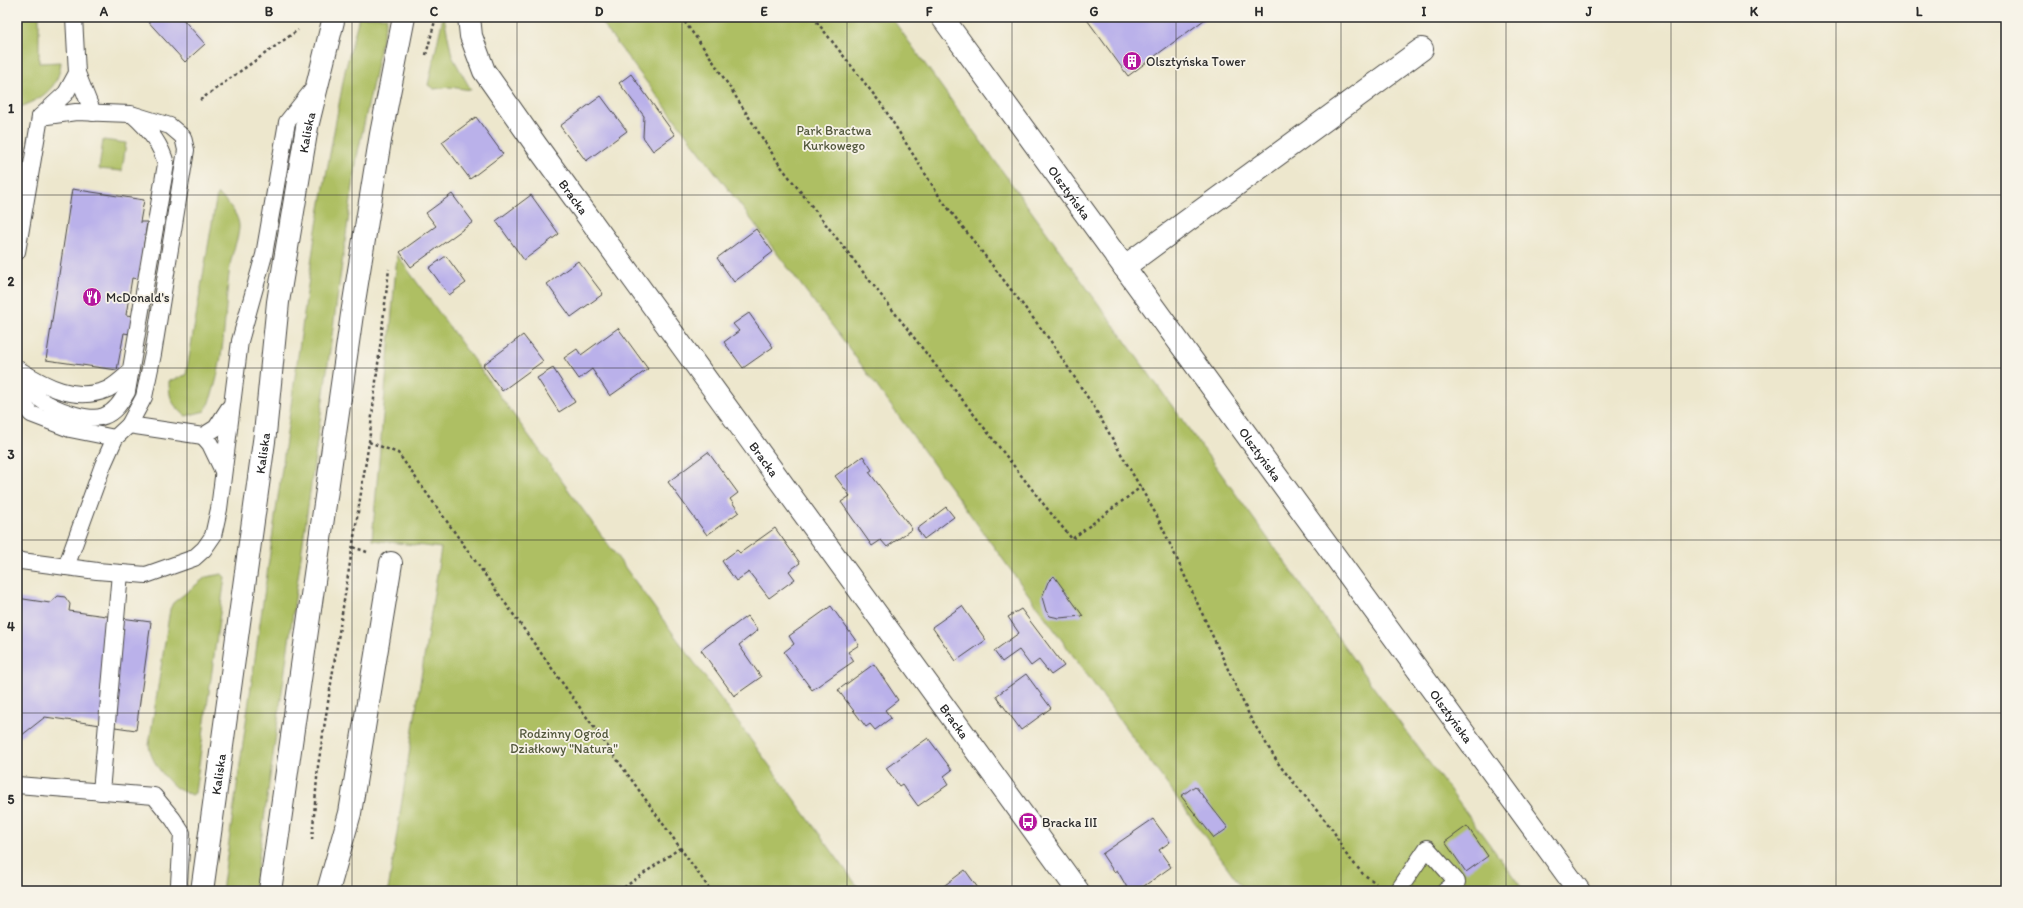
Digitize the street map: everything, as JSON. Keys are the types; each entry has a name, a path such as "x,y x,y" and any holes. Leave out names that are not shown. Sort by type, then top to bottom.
{"street":[{"name":"Kaliska","path":"202,891 265,434 278,302 307,127 334,17"},
{"path":"270,891 352,314 381,134 404,17"},
{"name":"Bracka","path":"470,17 472,36 484,71 540,152 1078,891"},
{"name":"Olsztyńska","path":"942,17 1579,891"},
{"path":"1124,267 1422,49"},
{"path":"328,891 350,813 391,563"}],"lane":[{"path":"74,17 77,73 92,113"},
{"path":"17,252 40,117 66,93 77,73"},
{"path":"17,562 21,561 146,575 194,558 213,536 240,341 264,255 287,122 318,84"},
{"path":"40,117 76,112 132,114 170,126 183,137 186,150 153,354 144,397 129,425 115,438 103,465 66,567"},
{"path":"17,374 30,390 47,404 86,418 104,417 119,405 127,392 164,183 166,164 163,150 132,114"},
{"path":"17,368 42,384 63,392 88,395 109,388 130,372"},
{"path":"17,395 31,414 70,429 115,438"},
{"path":"129,425 203,436 216,428 232,403"},
{"path":"203,436 210,444 223,471"},
{"path":"101,792 120,573"},
{"path":"17,785 154,796 173,819 182,833 179,884 181,891"},
{"path":"1398,891 1427,848 1457,882 1445,891"}],"path":[{"path":"426,56 436,17"},
{"path":"681,17 710,55 779,164 1044,506 1072,539 1141,487"},
{"path":"813,17 882,105 942,199 1050,340 1094,407 1157,516 1251,719 1280,766 1333,830 1345,853 1363,874 1381,887"},
{"path":"200,100 298,30"},
{"path":"312,844 318,766 369,442 390,263"},
{"path":"369,442 398,453 711,891"},
{"path":"619,891 680,848"}],"green space":[{"path":"25,17 39,17 39,63 61,62 60,71 53,86 42,96 20,107 17,99 17,26"},
{"path":"359,17 387,17 357,157 254,891 222,891 315,236 345,71"},
{"path":"443,17 452,56 471,90 450,87 434,89 428,85"},
{"name":"Park Bractwa Kurkowego","path":"597,17 891,17 1290,569 1360,669 1524,891 1239,891 1241,886 843,340"},
{"path":"103,140 126,143 122,171 99,169"},
{"path":"217,194 229,204 239,223 231,262 221,358 212,394 205,411 186,416 174,405 172,401 169,381 186,375"},
{"name":"Rodzinny Ogród Działkowy \"Natura\"","path":"397,255 861,891 388,891 441,548 372,540"},
{"path":"222,574 225,577 195,793 192,795 175,787 166,778 158,768 150,751 149,745 170,609 173,603 206,577"}],"building":[{"path":"144,17 181,17 205,44 185,62"},
{"name":"Olsztyńska Tower","path":"1085,17 1208,17 1128,76"},
{"path":"631,74 675,135 653,151 643,137 644,116 619,83"},
{"path":"601,96 627,131 586,161 560,126"},
{"path":"476,117 503,154 470,179 442,142"},
{"name":"McDonald's","path":"72,189 144,200 140,222 147,222 139,279 132,278 126,315 133,316 130,334 124,333 117,370 46,360"},
{"path":"452,194 473,222 411,267 400,252 436,226 426,213"},
{"path":"531,195 559,234 524,260 496,221"},
{"path":"756,229 773,252 734,282 717,258"},
{"path":"446,256 466,283 449,295 429,268"},
{"path":"578,261 603,294 571,317 547,284"},
{"path":"749,313 773,347 743,368 724,342 739,331 733,324"},
{"path":"618,328 648,369 610,396 592,369 579,379 564,358 577,349 581,355"},
{"path":"523,335 543,361 502,391 483,365"},
{"path":"553,368 575,402 559,412 537,378"},
{"path":"708,452 738,493 730,499 739,512 707,535 668,482"},
{"path":"863,456 872,470 869,472 912,529 887,547 881,540 872,546 841,502 850,496 835,476"},
{"path":"946,507 954,517 924,539 917,529"},
{"path":"775,528 800,563 789,571 795,579 769,598 749,572 736,581 722,561 737,550 740,553"},
{"path":"1054,576 1083,616 1059,618 1050,616 1046,611 1042,597 1048,582"},
{"path":"58,596 65,597 70,604 69,611 151,622 136,730 45,717 17,739 17,598 50,603"},
{"path":"831,606 859,645 848,652 854,661 812,690 784,652 794,644 789,636"},
{"path":"962,606 986,640 956,661 932,627"},
{"path":"1021,609 1064,666 1051,675 1039,660 1031,666 1019,650 1002,662 994,651 1019,633 1008,617"},
{"path":"747,616 758,630 739,645 761,677 734,696 701,650"},
{"path":"874,664 898,700 885,710 891,718 875,730 870,724 866,727 838,690"},
{"path":"1026,674 1051,708 1021,730 996,696"},
{"path":"928,738 952,770 944,776 949,784 918,806 902,784 899,786 886,768"},
{"path":"1195,786 1228,828 1214,838 1181,796"},
{"path":"1153,819 1170,842 1159,850 1171,867 1137,891 1129,891 1117,870 1114,872 1102,854"},
{"path":"1467,826 1488,856 1466,872 1445,842"},
{"path":"965,870 978,888 974,891 937,891"}],"place":[{"name":"Olsztyńska Tower","path":"1132,61"},
{"name":"McDonald's","path":"92,297"},
{"name":"Bracka III","path":"1028,822"}]}
